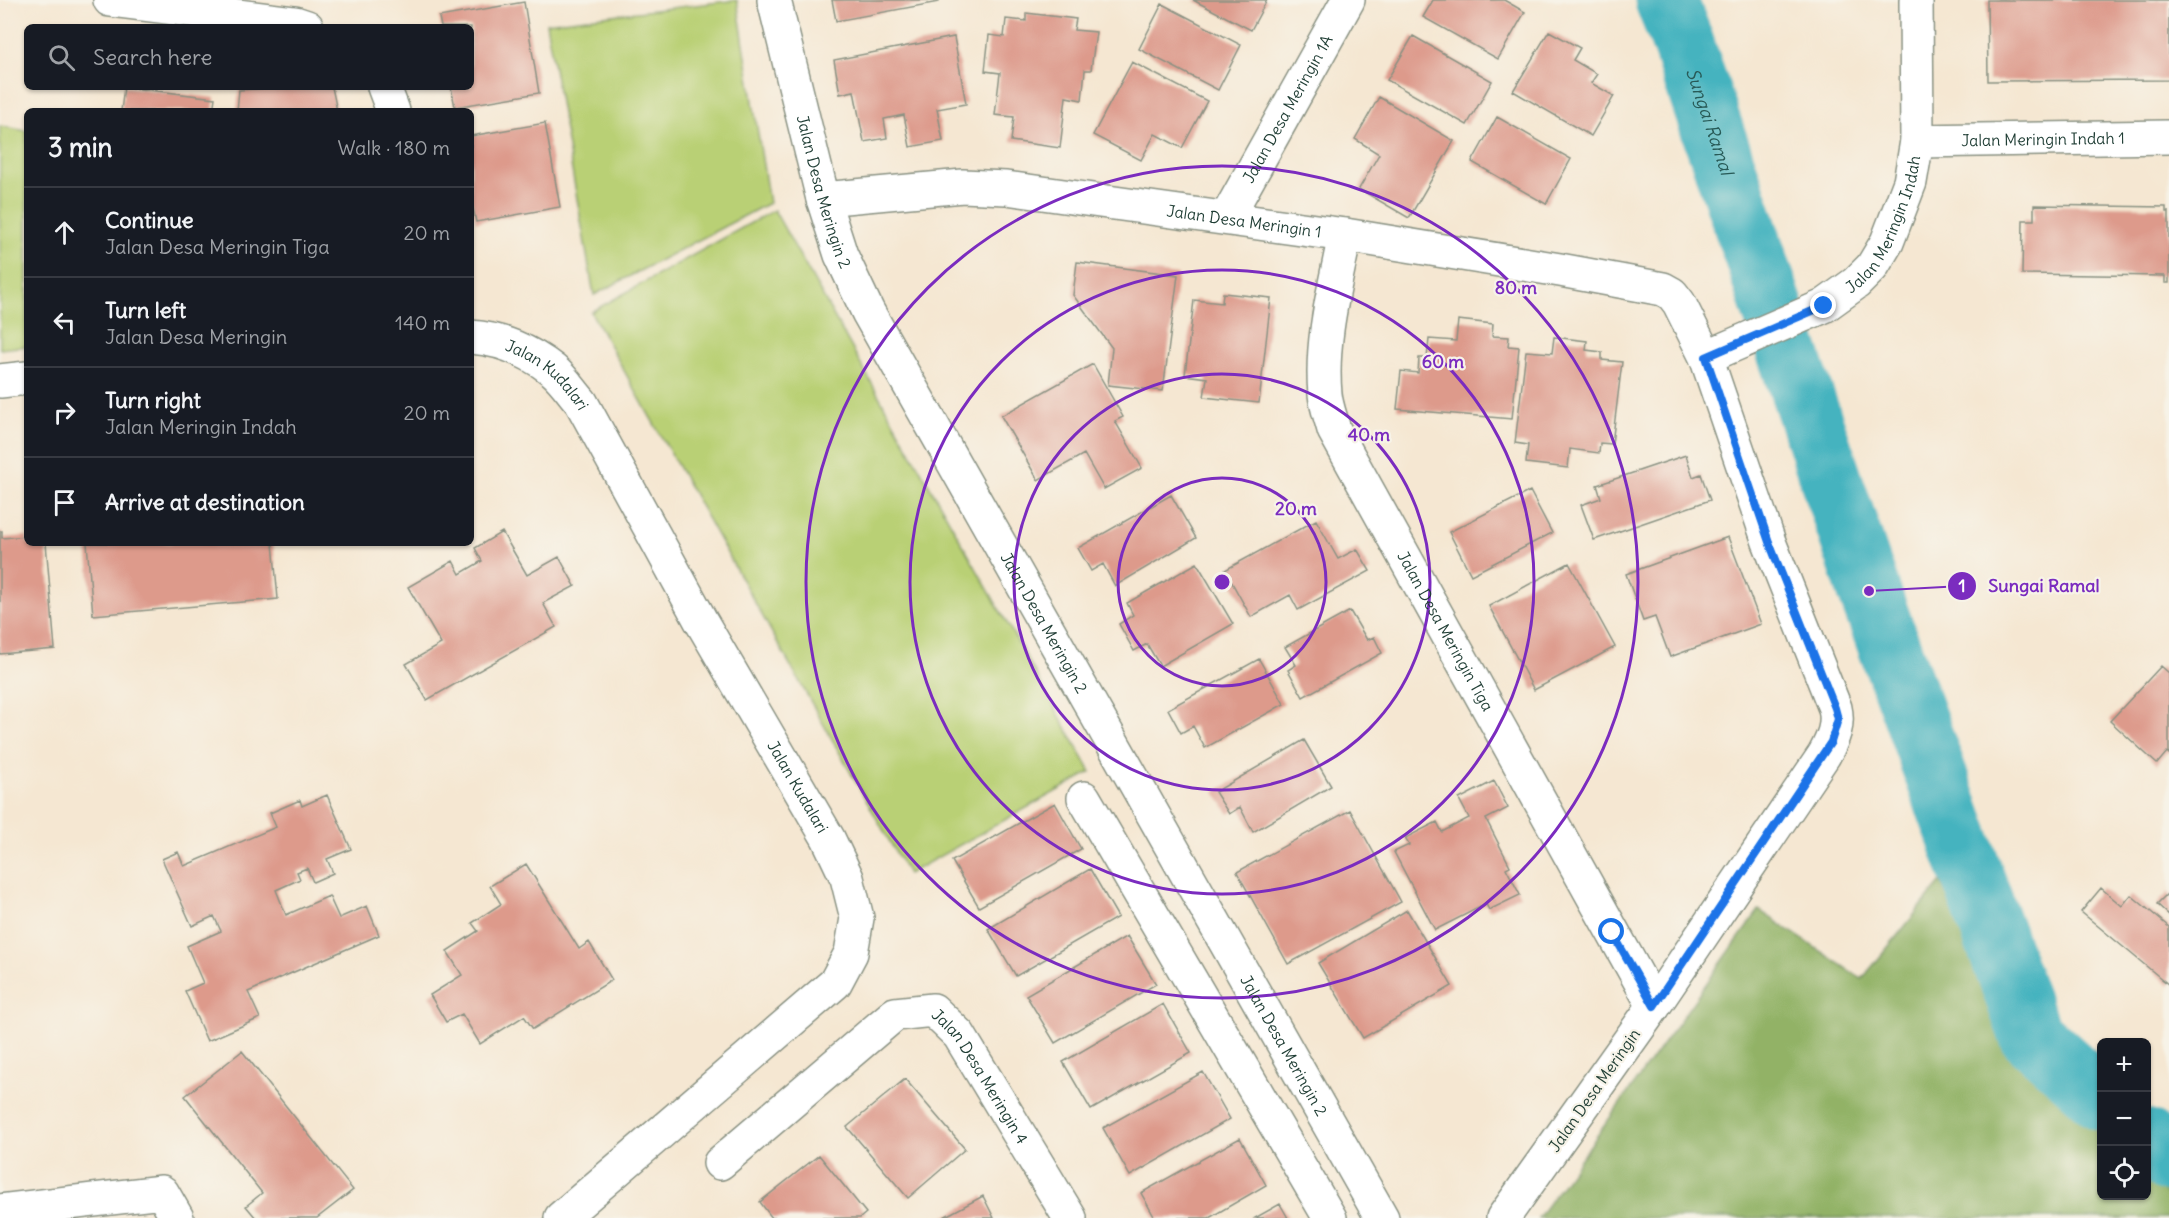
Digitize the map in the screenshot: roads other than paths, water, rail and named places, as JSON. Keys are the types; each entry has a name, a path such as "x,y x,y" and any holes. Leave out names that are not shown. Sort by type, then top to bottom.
{"street":[{"path":"110,0 300,24"},
{"name":"Jalan Desa Meringin 2","path":"774,0 823,199 841,255 868,312 943,448 1382,1218"},
{"name":"Jalan Desa Meringin 1A","path":"1227,217 1348,0"},
{"name":"Jalan Meringin Indah","path":"1706,357 1824,306 1857,283 1872,267 1887,242 1910,182 1917,141 1916,0"},
{"path":"385,90 392,108"},
{"name":"Jalan Meringin Indah 1","path":"1917,141 2169,137"},
{"name":"Jalan Desa Meringin 1","path":"823,199 963,186 1006,188 1345,235 1663,289"},
{"name":"Jalan Desa Meringin Tiga","path":"1345,235 1331,306 1324,361 1325,396 1334,430 1654,1006"},
{"name":"Jalan Desa Meringin","path":"1503,1218 1654,1006 1824,754 1831,742 1838,719 1769,542 1706,357 1679,303 1672,294 1663,289"},
{"name":"Jalan Kudalari","path":"474,337 484,338 522,350 555,371 581,402 701,621 828,838 847,878 857,918 851,953 835,983 561,1218"},
{"path":"0,381 24,378"},
{"path":"1084,798 1330,1218"},
{"name":"Jalan Desa Meringin 4","path":"720,1163 895,1014 933,1010 959,1035 1070,1218"},
{"path":"0,1210 170,1205"}],"waterway":[{"name":"Sungai Ramal","path":"1666,0 1681,38 1869,591 2030,1034 2097,1094"},
{"name":"Sungai Ramal","path":"2151,1145 2169,1161"}],"place":[{"name":"Sungai Ramal","path":"1869,591"}]}
